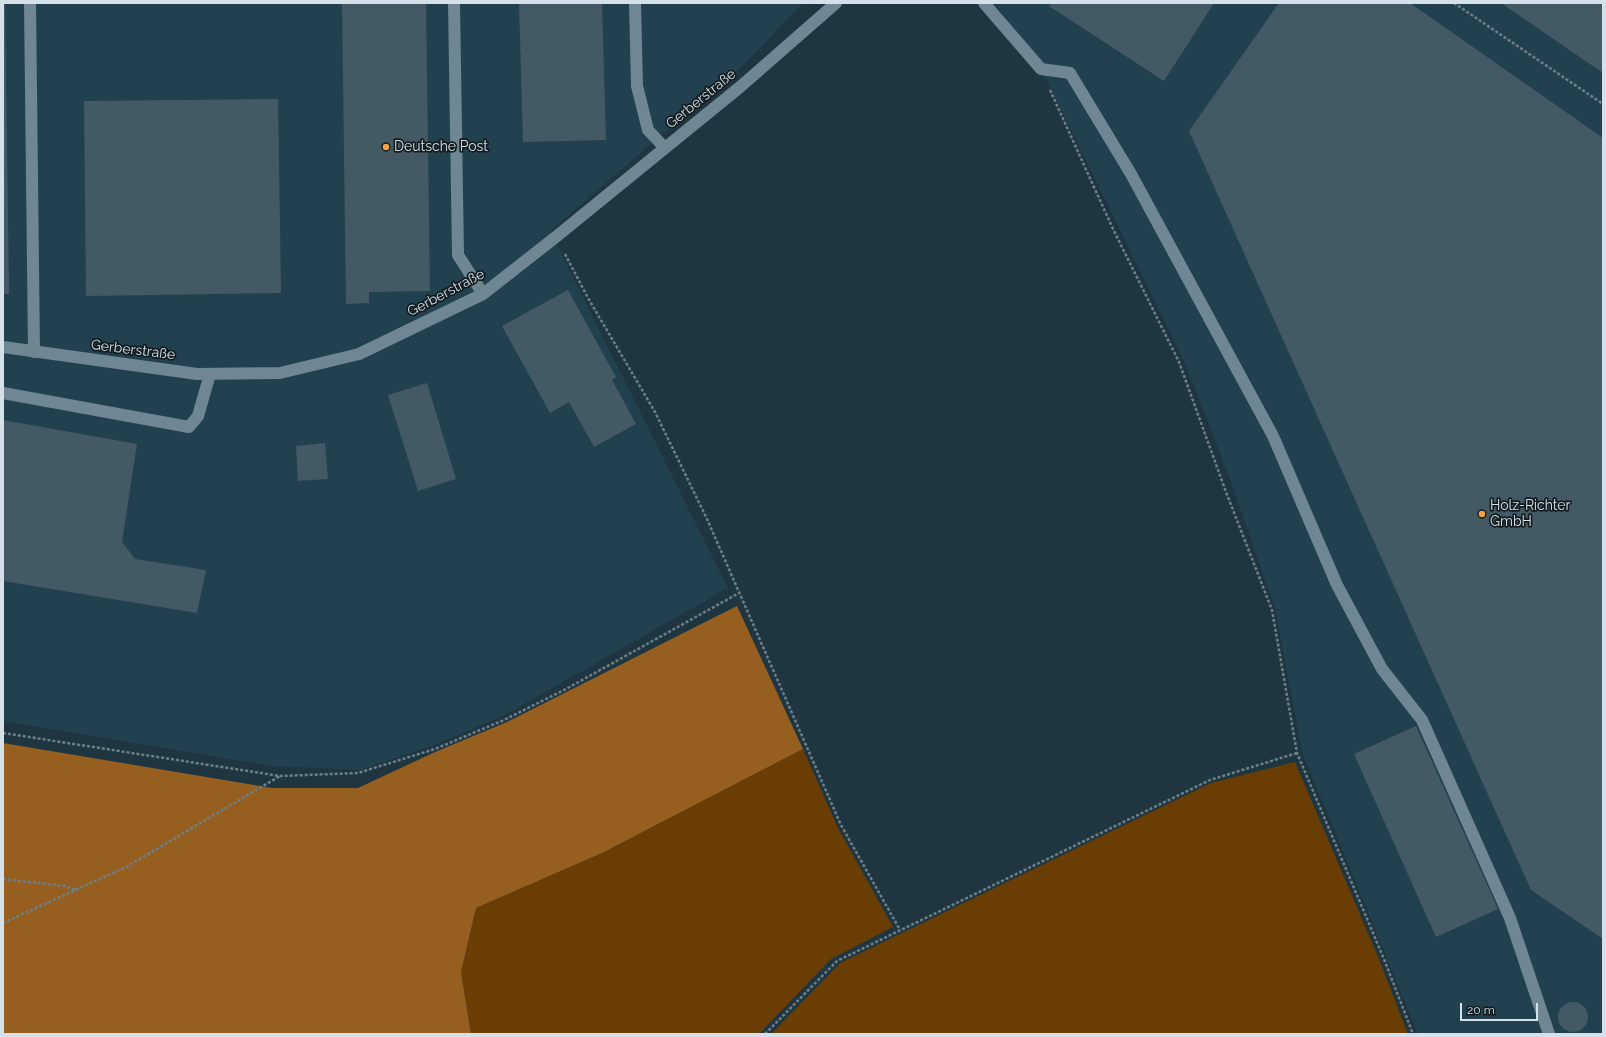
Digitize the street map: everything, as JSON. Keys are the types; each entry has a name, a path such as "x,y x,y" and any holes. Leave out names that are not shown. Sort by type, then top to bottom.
{"street":[{"path":"30,3 34,352"},
{"path":"454,3 458,255 483,294"},
{"path":"635,3 637,86 648,130 665,148"},
{"name":"Gerberstraße","path":"3,347 197,374 280,373 359,354 483,294 557,236 740,87 836,3"},
{"path":"984,3 1041,69 1070,73 1131,174 1273,436 1337,585 1378,662 1422,720 1510,918 1549,1034"},
{"path":"3,393 189,427 198,416 210,374"}],"path":[{"path":"1454,3 1603,104"},
{"path":"1041,69 1113,228 1179,362 1226,492 1272,610 1297,753 1414,1034"},
{"path":"557,236 588,298 655,412 707,519 841,825 900,930"},
{"path":"3,733 280,776 358,773 435,748 504,720 566,689 739,593"},
{"path":"765,1034 837,961 1210,780 1297,753"},
{"path":"3,923 126,867 280,776"},
{"path":"3,879 65,886 77,890"}],"shaded area":[{"path":"3,3 803,3 741,67 550,231 728,588 503,716 434,745 360,770 271,766 3,721"},
{"path":"995,3 1603,3 1603,1034 1418,1034 1302,752 1275,608 1231,482 1185,363 1048,83"},
{"path":"737,606 803,749 602,853 476,908 461,972 471,1034 3,1034 3,743 272,788 358,788 435,752 507,722"},
{"path":"803,749 838,828 893,927 831,959 759,1034 471,1034 461,972 476,908 602,853"},
{"path":"1295,762 1379,959 1408,1034 771,1034 840,963 1211,783"}],"building":[{"path":"3,3 5,3 9,294 3,294"},
{"name":"Deutsche Post","path":"342,3 426,3 430,291 369,292 369,303 346,304"},
{"path":"519,3 602,3 606,140 523,142"},
{"path":"1051,3 1214,3 1164,81 1049,6"},
{"name":"Holz-Richter GmbH","path":"1279,3 1410,3 1603,138 1603,939 1531,890 1189,131"},
{"path":"1501,3 1603,3 1603,73"},
{"path":"278,99 281,293 86,296 84,101"},
{"path":"568,290 616,377 612,380 636,424 594,447 569,402 550,413 502,326"},
{"path":"427,383 456,479 418,491 388,395"},
{"path":"3,420 137,444 122,542 135,559 206,570 197,613 3,581"},
{"path":"325,443 328,479 298,481 296,446"},
{"path":"1416,726 1498,909 1436,937 1354,754"},
{"path":"1573,1002 1584,1006 1588,1017 1584,1028 1573,1032 1562,1028 1558,1017 1562,1006"}],"place":[{"name":"Deutsche Post","path":"386,147"},
{"name":"Holz-Richter GmbH","path":"1482,514"}]}
